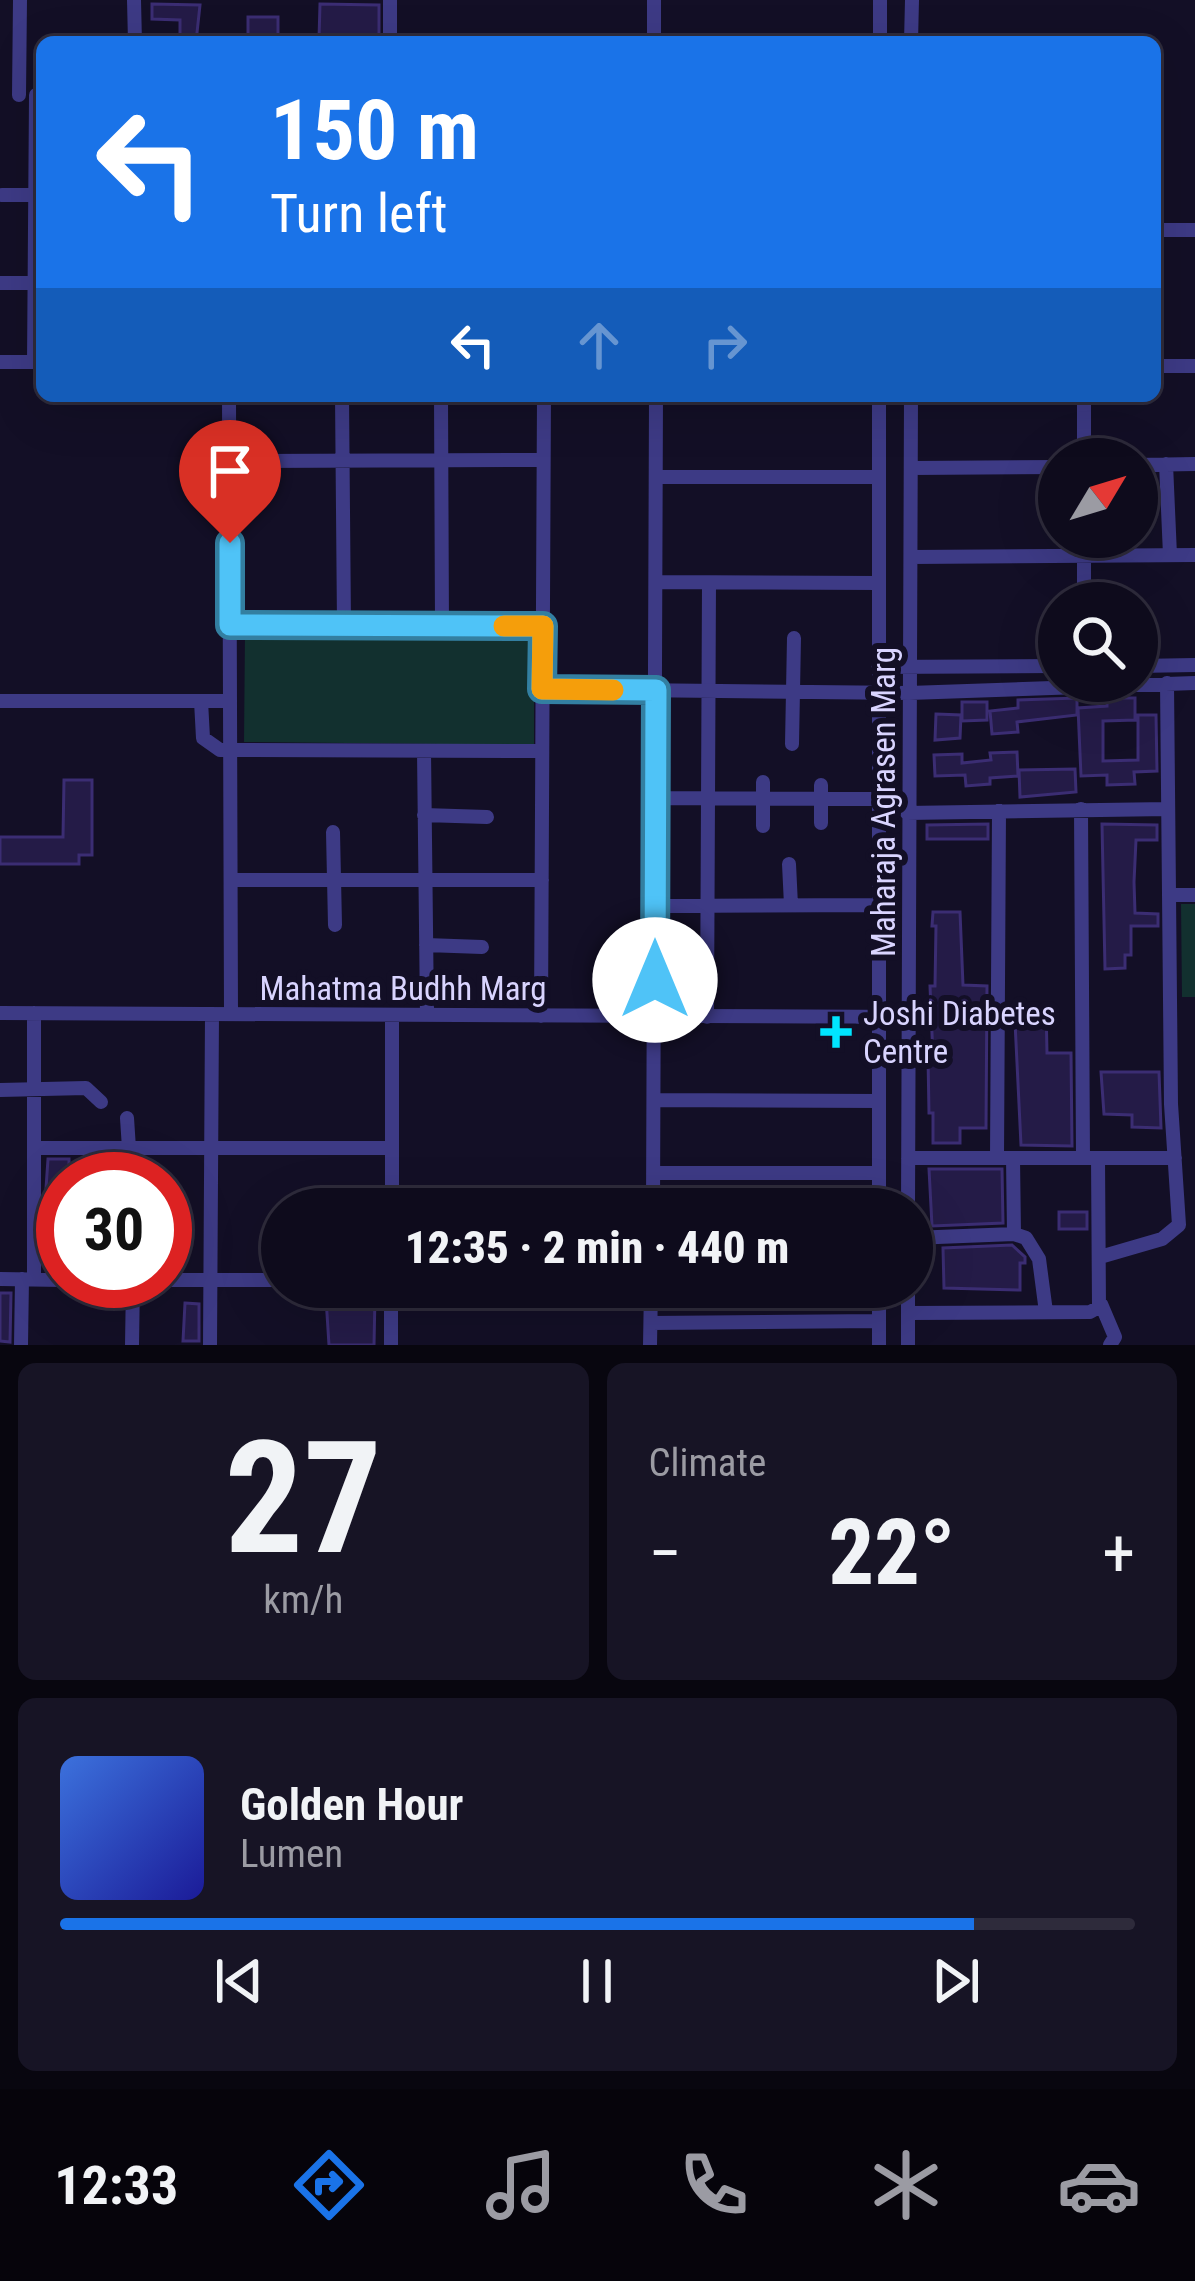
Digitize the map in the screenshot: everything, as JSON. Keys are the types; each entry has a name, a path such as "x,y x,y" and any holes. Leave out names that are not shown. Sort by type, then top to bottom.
{"street":[{"path":"20,0 20,95"},
{"path":"134,0 134,36"},
{"path":"389,0 390,36"},
{"path":"654,0 654,36"},
{"path":"880,0 880,36"},
{"path":"911,36 912,0"},
{"path":"0,95 36,95"},
{"path":"36,188 36,203"},
{"path":"2,195 35,195"},
{"path":"1161,230 1195,230"},
{"path":"0,283 36,283"},
{"path":"0,362 36,362"},
{"path":"1161,366 1195,366"},
{"path":"230,402 231,1014"},
{"path":"342,402 344,625"},
{"path":"441,402 442,626"},
{"path":"541,1016 544,402"},
{"path":"653,1188 656,402"},
{"name":"Maharaja Agrasen Marg","path":"879,402 879,1188"},
{"name":"Maharaja Agrasen Marg","path":"908,1188 911,402"},
{"path":"1084,402 1084,438"},
{"path":"230,461 543,460"},
{"path":"1158,464 1195,464"},
{"path":"1166,464 1170,555"},
{"path":"912,468 1038,467"},
{"path":"656,477 879,477"},
{"path":"1158,555 1195,555"},
{"path":"911,557 1038,556"},
{"path":"656,582 879,583"},
{"path":"707,1016 709,583"},
{"path":"230,625 543,626"},
{"path":"792,744 794,638"},
{"path":"1158,666 1195,665"},
{"path":"878,667 1038,666"},
{"path":"1100,1257 1162,1239 1179,1225 1167,683"},
{"path":"542,689 909,693 1195,683"},
{"path":"0,701 230,701"},
{"path":"201,701 202,738 213,748 230,751 542,751"},
{"path":"424,751 427,1015"},
{"path":"763,782 763,826"},
{"path":"656,798 763,800 821,792 878,799"},
{"path":"821,792 821,823"},
{"path":"907,813 1168,808"},
{"path":"1082,809 1090,1158 1101,1304 1115,1336 1110,1345"},
{"path":"999,811 1005,1158 1014,1234"},
{"path":"424,815 487,817"},
{"path":"333,832 335,925"},
{"path":"789,864 790,905"},
{"path":"231,880 542,880"},
{"path":"1169,895 1195,895"},
{"path":"656,906 878,904"},
{"path":"426,945 482,947"},
{"name":"Mahatma Budhh Marg","path":"0,1013 910,1017"},
{"path":"21,1345 34,1148 34,1013"},
{"path":"210,1345 212,1014"},
{"path":"392,1015 392,1188"},
{"path":"0,1090 86,1088 101,1102"},
{"path":"654,1100 879,1101"},
{"path":"127,1118 130,1152"},
{"path":"34,1148 392,1148"},
{"path":"908,1158 1174,1158"},
{"path":"653,1173 879,1173"},
{"path":"933,1237 1014,1234 1033,1244 1046,1312"},
{"path":"0,1279 36,1279"},
{"path":"192,1280 261,1280"},
{"path":"908,1313 1090,1312 1101,1304"},
{"path":"132,1345 133,1308"},
{"path":"391,1345 392,1308"},
{"path":"650,1345 651,1308"},
{"path":"879,1308 879,1345"},
{"path":"908,1308 908,1345"},
{"path":"651,1323 879,1322"}],"green space":[{"path":"245,632 534,635 534,745 244,742"},
{"path":"1181,904 1195,904 1195,997 1182,997"}],"building":[{"path":"152,4 200,5 197,36 180,36 180,20 152,19"},
{"path":"320,4 379,5 379,36 319,36"},
{"path":"248,17 278,17 278,36 248,36"},
{"path":"1018,700 1077,702 1077,715 1017,722 1018,732 992,734 990,711 1018,708"},
{"path":"962,702 987,702 987,720 962,721"},
{"path":"1107,702 1135,702 1135,720 1103,721 1103,761 1138,760 1138,715 1156,715 1157,771 1134,772 1135,784 1107,785 1107,775 1081,776 1078,708 1107,706"},
{"path":"936,714 961,715 960,738 935,740"},
{"path":"1017,752 1018,776 966,786 965,775 935,776 934,755 962,754 962,763 991,760 990,753"},
{"path":"1075,769 1076,792 1020,797 1019,770"},
{"path":"64,780 92,780 92,855 79,855 79,864 0,864 0,837 63,837"},
{"path":"988,824 988,839 927,839 927,825"},
{"path":"1102,824 1157,825 1157,840 1136,840 1134,882 1135,913 1158,914 1158,926 1131,926 1131,955 1125,955 1125,968 1105,969"},
{"path":"933,912 960,912 963,985 987,986 986,1128 960,1128 960,1143 933,1143 933,1113 929,1113"},
{"path":"1046,1006 1047,1053 1071,1053 1072,1146 1021,1145 1015,1022 1019,1022 1019,1007"},
{"path":"1101,1072 1159,1072 1161,1128 1132,1127 1132,1115 1104,1114"},
{"path":"929,1169 1002,1169 1003,1223 933,1226"},
{"path":"1059,1212 1087,1212 1087,1229 1059,1229"},
{"path":"1012,1245 1025,1257 1025,1263 1020,1263 1020,1290 944,1288 943,1248"},
{"path":"0,1293 11,1293 10,1342 0,1341"},
{"path":"199,1304 199,1341 183,1341 185,1308"},
{"path":"327,1308 375,1308 374,1345 329,1345"}],"slow traffic":[{"path":"504,626 543,626 542,689 613,690"}],"place":[{"name":"Joshi Diabetes Centre","path":"836,1032"}],"route":[{"path":"230,543 230,625 543,626 542,689 656,690 655,980"}]}
